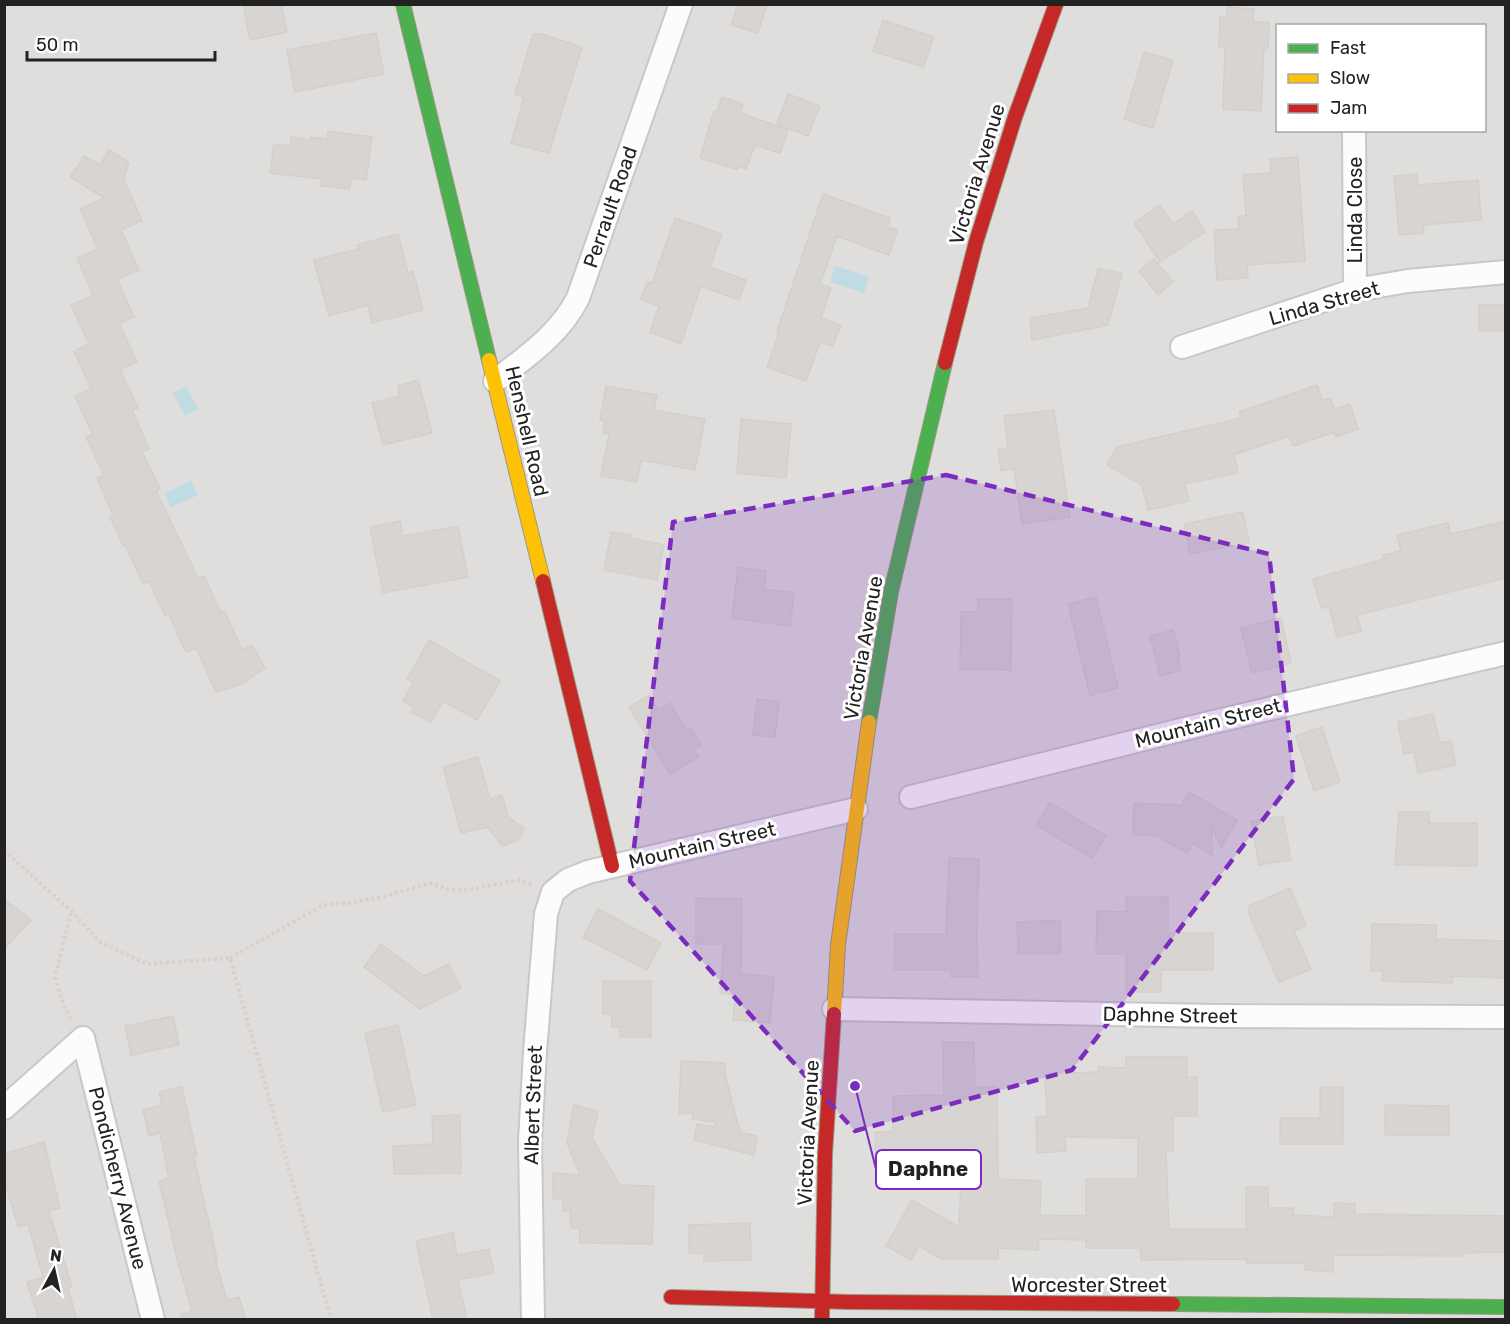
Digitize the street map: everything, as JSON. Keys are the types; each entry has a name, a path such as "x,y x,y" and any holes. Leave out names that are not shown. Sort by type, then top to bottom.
{"street":[{"name":"Henshell Road","path":"403,4 612,866"},
{"name":"Perrault Road","path":"495,381 556,331 578,298 681,4"},
{"name":"Victoria Avenue","path":"822,1320 825,1154 838,945 856,808 891,592 939,386 976,242 1015,117 1056,4"},
{"name":"Linda Close","path":"1354,132 1355,290"},
{"name":"Linda Street","path":"1182,347 1355,290 1408,281 1506,272"},
{"name":"Mountain Street","path":"911,797 1216,721 1506,653"},
{"name":"Mountain Street","path":"554,892 576,876 856,808"},
{"name":"Albert Street","path":"533,1320 530,1141 534,1052 546,914 554,892"},
{"name":"Daphne Street","path":"834,1009 1217,1016 1506,1017"},
{"path":"4,1108 83,1038"},
{"name":"Pondicherry Avenue","path":"83,1038 153,1320"},
{"name":"Worcester Street","path":"671,1297 821,1301 1506,1307"}],"path":[{"path":"4,850 72,912 100,942 147,964 230,958 323,905 382,897 430,883 450,890 467,890 519,880 554,892"},
{"path":"72,912 55,977 64,1007 83,1038"},
{"path":"230,958 331,1320"}],"highlighted area":[{"path":"946,475 1269,554 1294,779 1072,1070 855,1131 630,881 673,522"}],"shaded area":[{"path":"5,5 1505,5 1505,1319 5,1320"}],"water":[{"path":"835,266 869,277 864,293 830,282"},
{"path":"186,386 198,409 185,416 173,393"},
{"path":"191,481 198,495 171,507 165,493"}],"building":[{"path":"243,4 281,4 287,32 250,40"},
{"path":"738,4 767,4 758,33 731,25"},
{"path":"1227,7 1254,9 1253,22 1269,22 1268,48 1264,48 1261,111 1223,109 1225,48 1219,47 1220,17 1227,17"},
{"path":"883,20 934,37 923,67 873,51"},
{"path":"376,33 384,74 295,92 287,50"},
{"path":"533,34 541,34 582,47 549,153 511,143 524,97 515,94"},
{"path":"1144,52 1173,60 1153,128 1124,119"},
{"path":"788,94 820,106 808,136 777,124"},
{"path":"722,97 743,104 740,113 788,130 780,153 755,145 746,169 738,166 738,169 732,168 700,158 714,111 717,111"},
{"path":"328,131 372,137 366,180 351,178 349,189 321,186 322,179 270,173 274,144 290,146 291,137 311,140 311,137 327,139"},
{"path":"109,150 129,162 124,179 143,223 141,221 121,230 139,270 117,279 134,317 119,323 137,362 120,369 138,408 132,410 149,449 142,452 160,489 156,491 198,578 204,576 221,613 225,612 242,650 252,645 265,668 242,684 216,692 196,648 186,652 169,615 165,616 149,581 143,584 125,544 123,545 110,517 113,515 97,478 104,475 86,437 93,435 75,396 91,389 74,351 89,344 71,305 93,295 77,258 98,249 80,209 104,198 70,177 84,156 100,165"},
{"path":"1298,157 1305,261 1247,265 1248,278 1217,280 1214,230 1239,229 1238,216 1246,216 1243,175 1271,173 1270,159"},
{"path":"1417,174 1418,185 1478,180 1481,220 1423,225 1424,233 1399,235 1394,176"},
{"path":"823,194 890,218 887,227 898,230 889,255 837,236 820,284 831,288 821,318 841,325 833,346 820,342 806,381 767,367"},
{"path":"1160,205 1173,224 1192,211 1205,232 1160,262 1134,223"},
{"path":"675,218 722,234 710,267 746,280 739,300 701,286 681,344 650,332 659,306 641,299 647,282 652,283"},
{"path":"398,234 408,273 413,271 423,310 372,323 368,305 329,316 314,260 359,249 357,245"},
{"path":"1154,259 1173,282 1158,295 1139,271"},
{"path":"1098,269 1122,273 1108,325 1032,340 1030,318 1088,308"},
{"path":"1479,305 1506,305 1506,331 1479,331"},
{"path":"418,380 432,433 383,445 372,403 399,396 398,386"},
{"path":"1317,385 1322,400 1330,398 1334,409 1350,404 1358,429 1336,437 1335,432 1293,446 1289,436 1234,455 1238,473 1185,484 1189,501 1148,510 1142,485 1107,465 1117,447 1241,418 1239,412"},
{"path":"606,386 657,395 654,410 705,419 695,470 641,460 637,482 601,476 609,434 603,433 605,421 600,420"},
{"path":"1054,410 1070,517 1022,524 1014,469 1001,471 998,450 1008,448 1004,416"},
{"path":"741,419 791,424 786,478 737,473"},
{"path":"1243,512 1249,543 1190,554 1184,524"},
{"path":"400,521 403,536 458,526 468,577 383,593 370,527"},
{"path":"1506,521 1506,578 1357,615 1361,631 1337,637 1329,607 1321,608 1313,579 1384,559 1383,555 1401,551 1397,535 1448,523 1451,534"},
{"path":"611,532 631,535 631,538 664,545 657,580 604,570"},
{"path":"738,567 766,571 764,589 794,593 790,626 732,618"},
{"path":"1096,597 1118,688 1090,695 1068,604"},
{"path":"978,599 1012,599 1011,670 960,669 961,612 977,612"},
{"path":"1281,618 1291,663 1252,673 1241,628"},
{"path":"1173,630 1180,655 1178,656 1181,670 1160,676 1150,636"},
{"path":"429,640 500,681 477,720 443,701 431,722 411,712 414,708 403,701 413,683 407,679"},
{"path":"649,695 658,710 670,703 687,731 691,729 701,745 694,749 699,757 670,774 629,707"},
{"path":"757,699 779,702 775,737 753,735"},
{"path":"1433,714 1440,743 1451,741 1456,765 1418,773 1414,752 1404,754 1398,722"},
{"path":"1322,727 1340,782 1314,791 1296,736"},
{"path":"478,757 490,799 502,795 508,817 524,828 519,840 502,846 488,827 461,833 443,767"},
{"path":"1189,792 1237,820 1221,848 1212,827 1212,855 1193,843 1187,853 1157,836 1133,834 1134,803 1181,805"},
{"path":"1050,803 1106,836 1092,858 1036,825"},
{"path":"1399,812 1429,812 1429,823 1477,823 1477,866 1395,865"},
{"path":"1283,816 1291,860 1259,865 1251,821"},
{"path":"949,858 979,859 978,977 951,977 951,970 894,970 895,934 946,934"},
{"path":"1290,888 1306,926 1294,931 1311,969 1279,982 1249,914 1249,906"},
{"path":"1126,897 1168,897 1168,933 1213,933 1213,970 1161,970 1161,992 1126,992 1126,954 1096,954 1097,911 1126,912"},
{"path":"696,898 742,899 741,974 774,977 770,1023 733,1020 735,995 720,993 724,944 696,944"},
{"path":"4,899 31,920 4,949"},
{"path":"598,909 661,943 647,970 583,937"},
{"path":"1060,920 1061,953 1018,954 1017,922"},
{"path":"1372,924 1436,925 1436,939 1506,941 1506,978 1452,976 1452,983 1382,981 1383,971 1371,971"},
{"path":"381,944 424,976 449,964 461,988 420,1009 364,967"},
{"path":"603,981 651,981 651,1037 620,1037 620,1027 612,1027 612,1014 603,1014"},
{"path":"173,1016 179,1045 131,1055 125,1026"},
{"path":"398,1025 416,1105 383,1112 365,1033"},
{"path":"943,1042 974,1042 975,1087 997,1087 998,1179 1041,1181 1040,1215 1086,1216 1086,1179 1138,1179 1138,1138 1065,1137 1066,1151 1037,1153 1036,1117 1047,1116 1045,1074 1098,1072 1099,1067 1126,1068 1126,1057 1187,1057 1187,1077 1197,1077 1197,1116 1173,1116 1173,1151 1166,1151 1169,1229 1246,1229 1246,1187 1268,1187 1268,1208 1293,1208 1293,1215 1334,1217 1334,1203 1355,1204 1355,1214 1506,1216 1506,1252 1462,1253 1462,1256 1333,1255 1333,1272 1305,1270 1305,1263 1246,1263 1246,1259 1141,1260 1140,1248 1086,1248 1086,1240 1039,1239 1038,1250 998,1248 998,1259 942,1259 919,1246 911,1260 886,1246 912,1200 959,1227 962,1160 876,1161 875,1132 893,1132 893,1096 944,1095"},
{"path":"681,1061 725,1063 725,1074 740,1132 757,1136 754,1155 694,1140 697,1124 715,1127 716,1122 692,1119 693,1113 679,1114"},
{"path":"182,1087 197,1156 194,1157 217,1259 215,1259 227,1300 239,1297 246,1320 182,1320 181,1314 192,1311 159,1181 169,1178 160,1133 149,1136 143,1110 162,1105 159,1092"},
{"path":"1320,1087 1343,1087 1343,1144 1280,1144 1280,1118 1320,1118"},
{"path":"574,1105 598,1111 592,1138 620,1185 654,1186 652,1244 580,1243 579,1228 571,1228 570,1211 563,1211 563,1199 553,1199 553,1173 580,1175 567,1143"},
{"path":"1385,1105 1449,1106 1449,1135 1385,1135"},
{"path":"460,1115 461,1173 394,1174 393,1146 433,1144 432,1116"},
{"path":"44,1142 60,1208 49,1211 72,1287 68,1288 77,1320 39,1320 27,1282 43,1277 28,1224 18,1227 4,1179 4,1154"},
{"path":"750,1223 751,1260 704,1261 704,1253 689,1253 689,1225"},
{"path":"453,1233 457,1255 489,1249 494,1273 458,1280 467,1320 433,1320 416,1241"}],"traffic: fast":[{"path":"403,4 489,360"},
{"path":"869,722 891,592 945,363"},
{"path":"1173,1304 1506,1307"}],"traffic: slow":[{"path":"489,360 543,581"},
{"path":"834,1014 838,945 869,722"}],"traffic: jam":[{"path":"945,363 976,242 1015,117 1056,4"},
{"path":"543,581 612,866"},
{"path":"822,1320 825,1154 834,1014"},
{"path":"671,1297 849,1302 1173,1304"}],"place":[{"name":"Daphne","path":"855,1086"}]}
